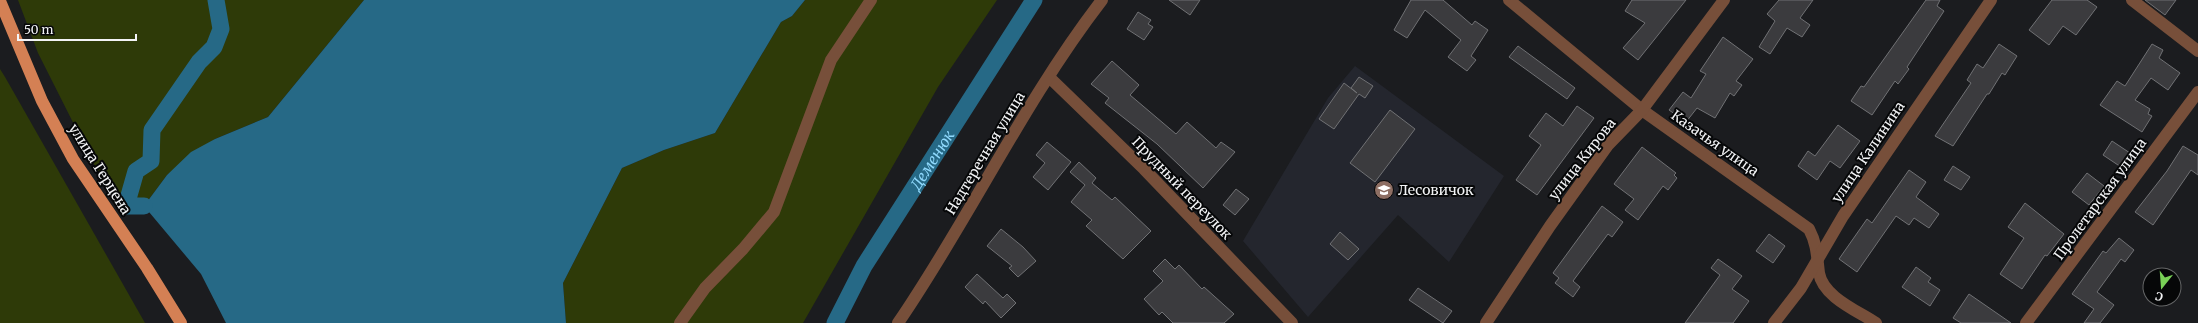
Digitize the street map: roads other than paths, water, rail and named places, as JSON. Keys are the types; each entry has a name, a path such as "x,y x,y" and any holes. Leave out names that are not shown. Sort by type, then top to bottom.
{"main road":[{"name":"улица Герцена","path":"0,1 42,101 73,159 147,268 181,323"}],"street":[{"path":"680,323 705,288 743,249 774,212 830,60 871,0"},
{"name":"Надтеречная улица","path":"898,323 933,271 1024,114 1102,0"},
{"name":"Казачья улица","path":"1509,0 1642,110 1809,229 1819,257 1822,282 1827,290 1876,323"},
{"name":"улица Кирова","path":"1486,323 1550,226 1608,146 1642,110 1724,0"},
{"name":"улица Калинина","path":"1774,323 1801,288 1843,216 1991,0"},
{"path":"2132,0 2198,51"},
{"name":"Прудный переулок","path":"1049,77 1144,169 1292,323"},
{"name":"Пролетарская улица","path":"2026,323 2198,92"}],"water":[{"path":"364,0 805,0 792,16 781,22 715,133 664,150 622,168 563,283 566,323 226,323 201,274 144,206 167,175 191,152 215,139 268,117"}],"waterway":[{"path":"144,206 126,206 136,171 151,161 152,130 199,62 214,47 221,29 216,0"},
{"name":"Деменюк","path":"835,323 864,266 1034,0"}],"place":[{"name":"Лесовичок","path":"1384,190"}]}
